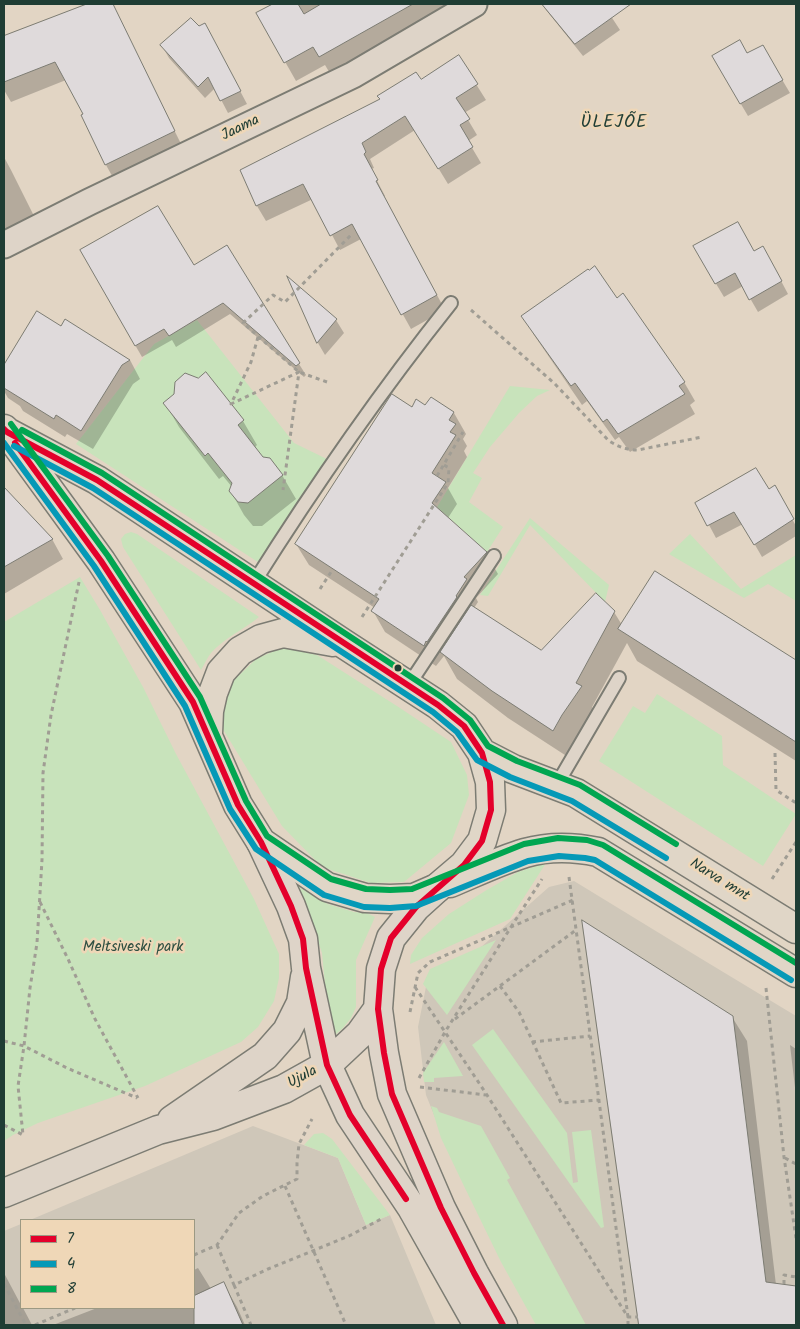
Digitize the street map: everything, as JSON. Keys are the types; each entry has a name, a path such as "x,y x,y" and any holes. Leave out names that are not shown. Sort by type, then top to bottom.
{"highway":[{"path":"5,430 97,480 438,705 464,726 482,753 490,782 490,810 482,841 464,865 437,888"},
{"path":"5,430 101,561 193,702 238,805 261,842 327,887 366,898 390,900 414,898 526,853 558,847 592,850 617,863 796,973"},
{"path":"208,737 209,711 220,672 240,651 261,638 283,633 344,644"},
{"name":"Narva mnt","path":"482,753 513,769 576,793 796,929"}],"main road":[{"path":"261,842 300,930 306,968 327,1065 350,1115 412,1208 478,1325"},
{"path":"437,888 416,907 391,938 381,969 378,1009 384,1053 392,1094 441,1208 503,1325"},
{"name":"Ujula","path":"158,1130 265,1056 287,1031 301,1003 306,968"},
{"name":"Ujula","path":"4,1193 158,1130 213,1116 284,1088 327,1065 360,1034 378,1009"}],"street":[{"name":"Jaama","path":"4,246 89,202 353,75 474,4"}],"lane":[{"path":"253,584 333,462 452,302"},
{"path":"408,686 494,556"},
{"path":"556,786 619,678"}],"path":[{"path":"327,382 299,372 243,324 273,295 285,302 351,235"},
{"path":"466,306 555,384 609,441 618,446 628,450 638,450 702,437"},
{"path":"258,337 250,362 231,404 299,372"},
{"path":"284,490 299,372"},
{"path":"437,476 463,432"},
{"path":"362,617 448,482 449,468 444,465"},
{"path":"320,589 333,569"},
{"path":"4,1125 22,1135 18,1086 37,943 42,860 43,773 51,715 80,577"},
{"path":"775,753 776,790 796,803"},
{"path":"772,879 796,842"},
{"path":"569,871 628,1325"},
{"path":"418,1079 452,1021 547,872"},
{"path":"409,1018 418,973 430,962 572,900"},
{"path":"4,1041 24,1046 67,1068 138,1098 95,1019 39,901"},
{"path":"452,1021 576,930"},
{"path":"765,984 784,1158 796,1238"},
{"path":"415,986 487,1095 628,1317"},
{"path":"500,986 519,1012 561,1103 599,1100"},
{"path":"532,1042 590,1036"},
{"path":"414,1087 487,1095"},
{"path":"195,1255 217,1245 239,1213 263,1196 297,1179 299,1144 312,1119"},
{"path":"784,1158 796,1164"},
{"path":"285,1186 346,1325"},
{"path":"234,1285 380,1221"},
{"path":"217,1245 251,1325"},
{"path":"784,1284 784,1275 796,1277"},
{"path":"4,1284 26,1325"},
{"path":"35,1325 73,1309"},
{"path":"628,1317 638,1317"}],"shaded area":[{"path":"574,881 796,1016 796,1325 540,1325 449,1152 426,1095 418,1027 426,987 480,948 549,887"},
{"path":"253,1126 338,1158 366,1225 390,1215 436,1325 4,1325 4,1231 20,1224 20,1309 195,1309 195,1219 32,1219"}],"green space":[{"path":"197,320 294,443 333,462 264,566 76,444 154,344"},
{"path":"510,386 550,390 537,396 519,413 490,447 473,473 482,478 469,502 503,527 487,552 437,507"},
{"path":"530,518 609,585 605,602 530,525 488,596 480,595"},
{"path":"131,532 137,534 259,617 216,648 201,670 123,547 121,539 125,534"},
{"path":"690,534 741,589 796,555 796,601 768,584 744,598 669,554"},
{"name":"Meltsiveski park","path":"80,577 143,687 176,754 254,899 279,954 279,978 274,1001 258,1027 241,1042 145,1086 38,1123 4,1141 4,622"},
{"path":"283,647 317,655 451,742 467,775 469,795 451,843 404,882 371,883 322,867 282,826 221,726 228,686 256,659"},
{"path":"657,694 722,736 723,765 796,814 763,866 599,761 633,706 645,713"},
{"path":"546,863 510,919 410,964 411,955 422,938 449,914 518,872"},
{"path":"292,883 328,904 354,912 367,913 375,917 356,960 356,1007 351,1018 334,1036 327,1006 322,953 308,913"},
{"path":"496,940 447,1015 423,984 430,969"},
{"path":"493,1029 567,1133 573,1183 578,1182 572,1132 591,1130 604,1227 601,1228 472,1045"},
{"path":"444,1042 463,1076 434,1078 434,1082 424,1082 423,1073"},
{"path":"431,1106 437,1108 439,1112 481,1126 510,1178 507,1180 586,1325 536,1325 501,1262 463,1184 441,1138"},
{"path":"323,1133 332,1139 390,1215 366,1225 338,1158 304,1145 314,1134"}],"building":[{"path":"87,4 113,4 175,131 105,165 81,115 83,114 55,62 4,82 4,36"},
{"path":"273,4 298,4 304,14 321,4 413,4 319,57 313,47 284,63 256,13"},
{"path":"542,4 631,4 575,44"},
{"path":"191,18 199,26 205,23 241,91 220,101 208,77 198,87 160,45"},
{"path":"740,40 747,53 763,45 783,80 740,104 712,56"},
{"path":"459,55 478,84 456,98 470,119 460,125 473,147 438,169 405,116 362,143 366,152 364,154 378,180 376,181 437,295 401,315 352,224 330,236 303,184 256,206 240,170 380,99 377,96 416,72 421,79"},
{"path":"158,206 194,265 227,245 300,363 296,366 223,303 169,336 164,329 135,346 80,250"},
{"path":"738,222 754,251 763,246 782,281 749,300 735,273 715,284 693,246"},
{"path":"595,266 617,298 623,293 685,382 679,386 685,394 618,434 607,419 603,422 575,383 571,386 521,316"},
{"path":"287,276 337,319 317,343"},
{"path":"37,311 61,326 65,319 130,360 122,365 81,431 56,415 54,419 4,388 4,365"},
{"path":"206,372 244,420 238,425 263,457 270,458 283,475 248,503 238,502 229,491 232,483 208,453 205,456 163,403 174,394 175,382 185,373 198,378"},
{"path":"392,394 412,407 416,399 425,405 431,397 454,412 449,420 456,424 450,432 456,435 432,473 446,482 432,503 487,552 464,577 467,579 457,597 424,646 371,611 379,599 295,544"},
{"path":"756,468 769,489 775,485 794,519 754,545 734,512 707,526 695,503"},
{"path":"4,487 53,539 4,567"},
{"path":"655,571 796,660 796,742 618,629"},
{"path":"596,593 615,611 576,683 582,686 553,731 492,691 440,652 471,605 541,650"},
{"path":"582,920 733,1016 766,1282 796,1286 796,1325 639,1325"},
{"path":"224,1282 243,1325 194,1325 195,1296"}],"transit line":[{"name":"8","path":"11,424 108,556 200,697 246,801 267,836 331,879 366,889 390,890 412,889 524,844 558,838 587,840 603,845 796,963"},
{"name":"7","path":"4,429 97,480 438,705 464,726 482,753 490,782 491,810 482,841 464,865 416,907 391,938 381,969 378,1009 392,1094 441,1208 503,1325"},
{"name":"8","path":"22,430 102,473 443,698 470,720 488,746 517,761 580,785 676,844"},
{"name":"4","path":"4,443 94,566 185,706 230,809 256,849 324,895 364,907 390,908 416,906 528,861 559,856 595,860 791,980"},
{"name":"7","path":"15,443 101,561 193,702 238,805 261,842 291,906 303,939 306,968 327,1065 350,1115 406,1199"},
{"name":"4","path":"14,446 93,488 433,712 457,732 477,760 510,777 572,801 666,858"}],"district":[{"name":"ÜLEJÕE","path":"614,124"}]}
